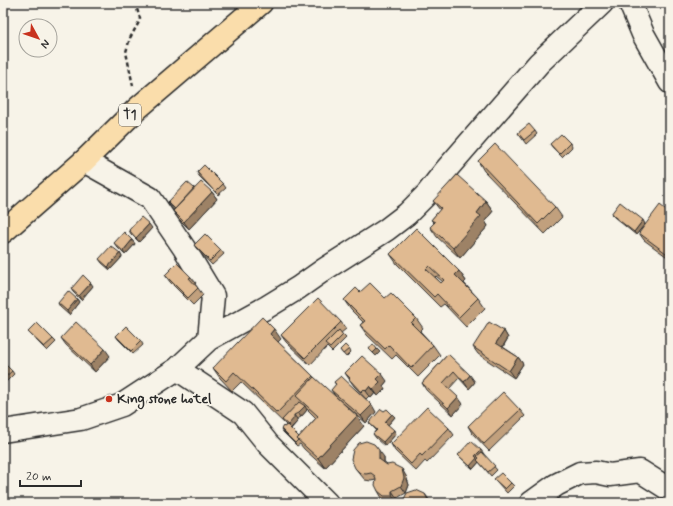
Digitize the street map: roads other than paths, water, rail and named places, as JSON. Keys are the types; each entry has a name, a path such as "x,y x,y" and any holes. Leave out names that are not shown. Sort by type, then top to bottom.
{"highway":[{"name":"T1","path":"3,232 84,161 138,108 261,3"}],"street":[{"path":"3,431 81,419 122,405 177,369 209,339 267,308 386,230 407,214 427,194 539,62 602,3"},
{"path":"630,3 644,34 670,82"},
{"path":"84,161 150,198 184,248 213,296 209,339"},
{"path":"177,369 244,413 268,444 327,503"},
{"path":"531,503 556,485 580,473 596,472 610,474 640,471 670,490"}],"place":[{"name":"King stone hotel","path":"109,399"}]}
